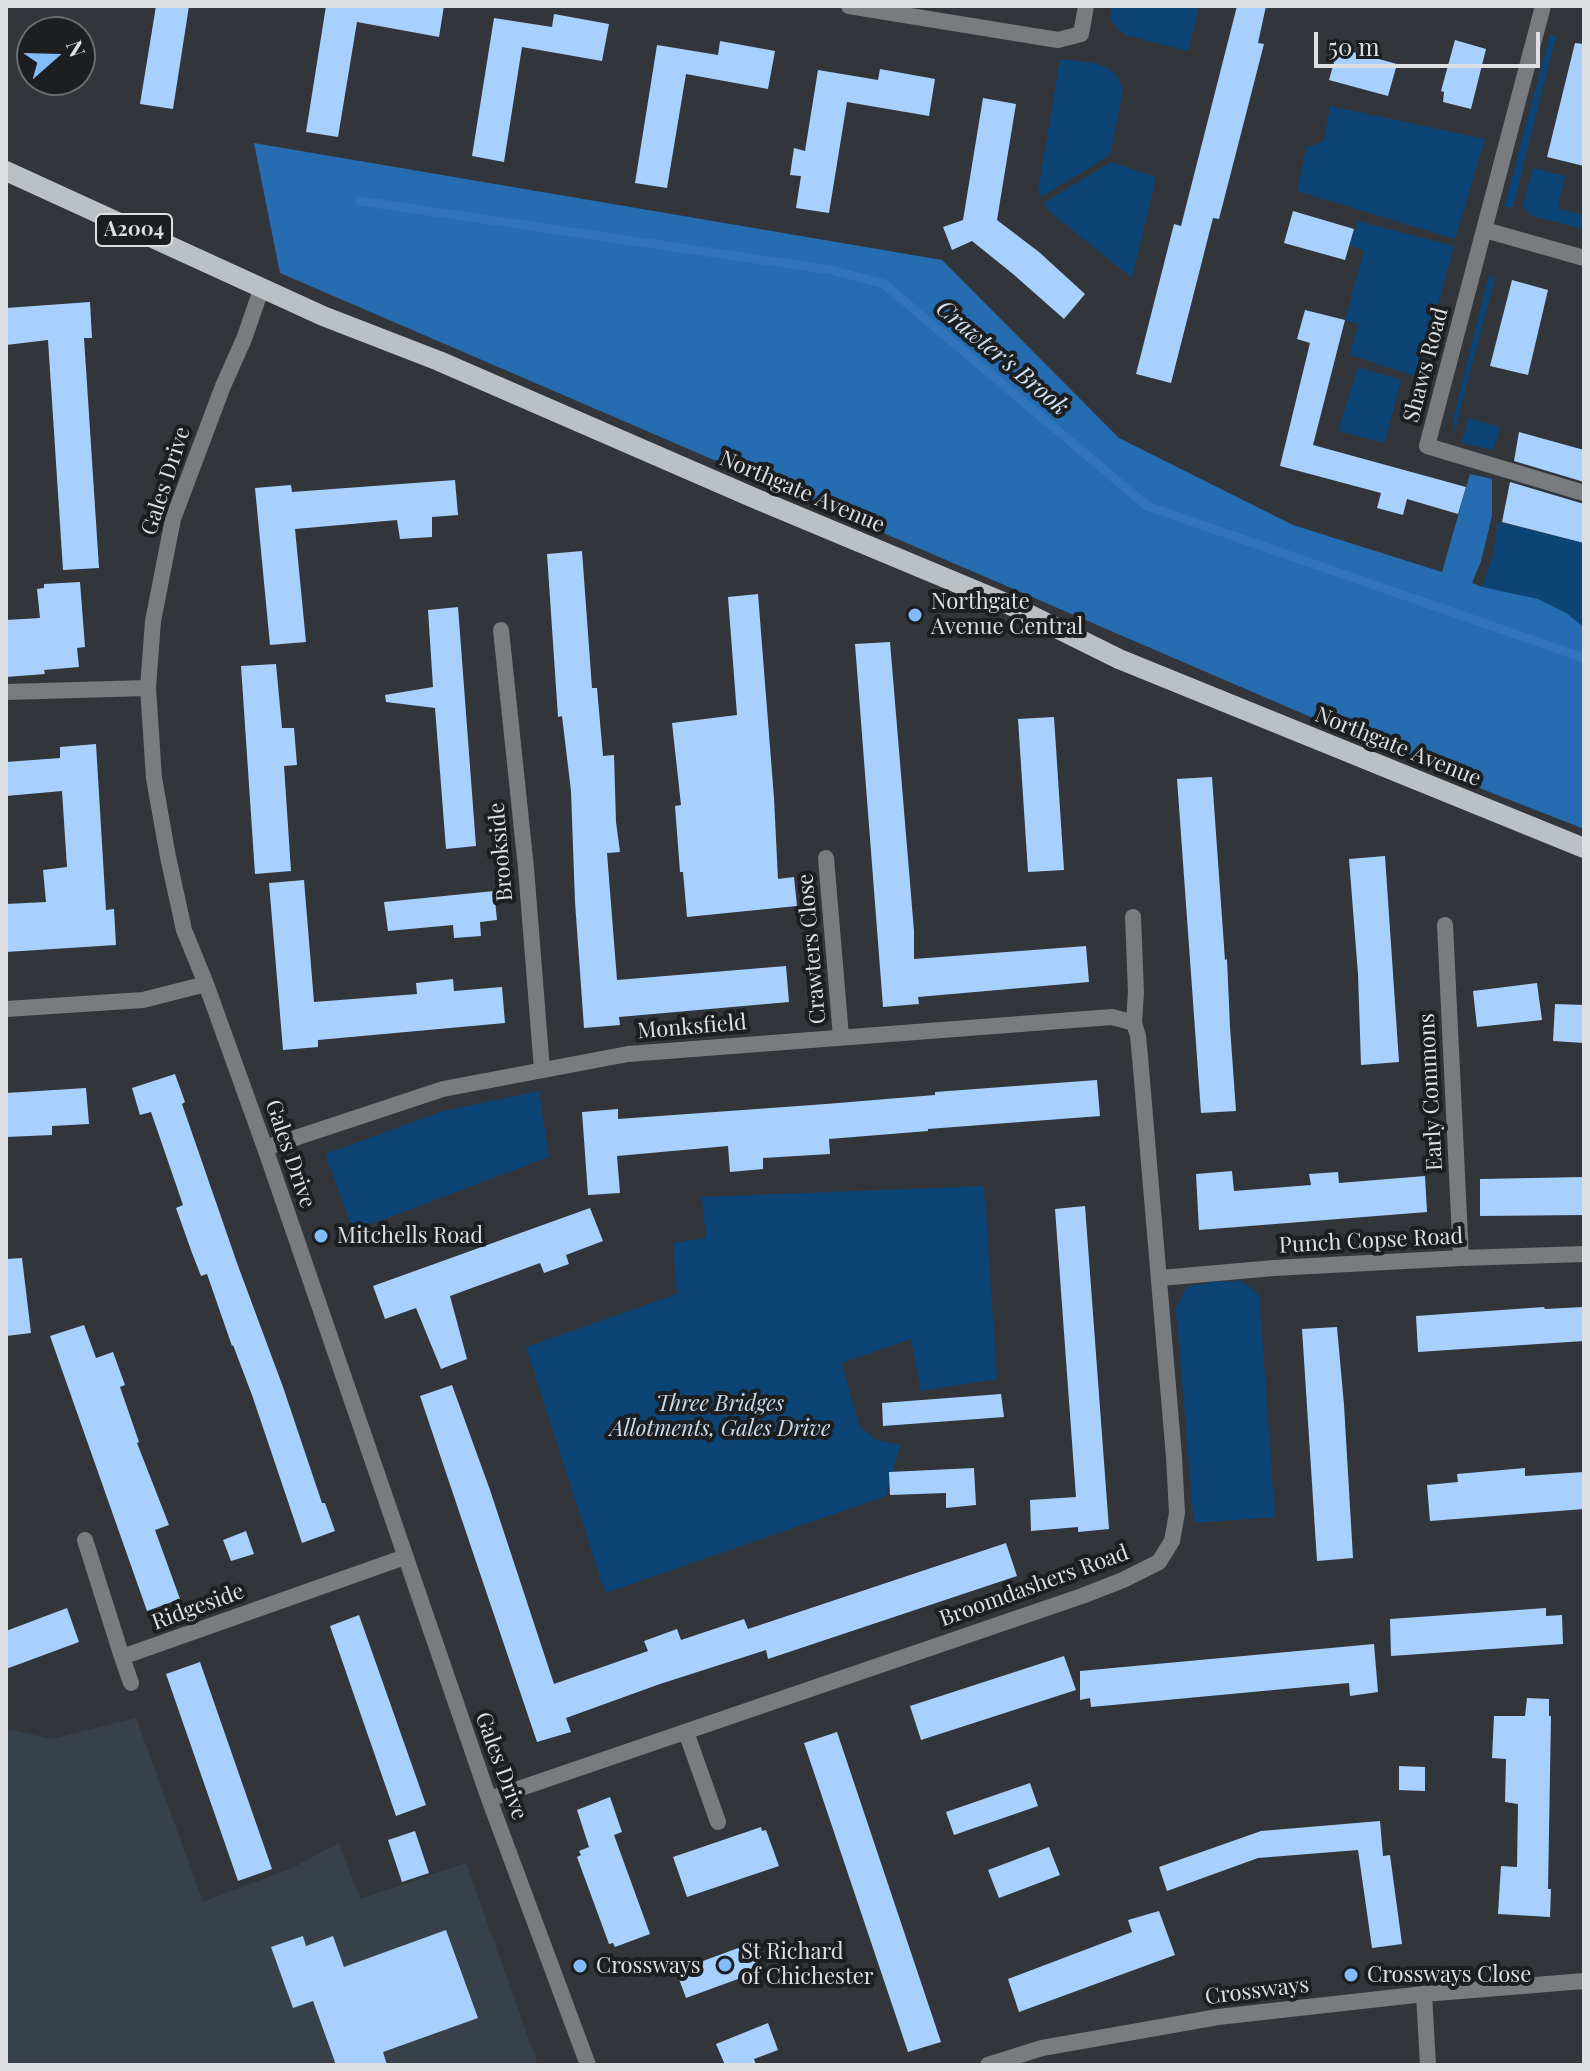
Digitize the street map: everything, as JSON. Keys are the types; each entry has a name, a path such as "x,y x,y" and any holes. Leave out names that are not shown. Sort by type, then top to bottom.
{"main road":[{"name":"Northgate Avenue","path":"6,171 323,316 439,361 1010,605 1119,659 1584,848"}],"street":[{"path":"849,6 1058,40 1081,34 1086,6"},
{"name":"Shaws Road","path":"1543,6 1427,446 1584,493"},
{"path":"1485,230 1584,258"},
{"name":"Gales Drive","path":"262,287 173,519 153,621 148,688 154,778 168,857 184,930 265,1148 489,1799 588,2065"},
{"name":"Brookside","path":"501,630 526,868 542,1070"},
{"path":"6,692 148,688"},
{"name":"Crawters Close","path":"826,858 841,1037"},
{"name":"Broomdashers Road","path":"489,1799 1082,1596 1159,1562 1172,1541 1177,1513 1160,1278 1138,1036 1134,1023 1133,917"},
{"name":"Early Commons","path":"1445,925 1461,1258"},
{"path":"6,1009 143,1000 206,984"},
{"name":"Monksfield","path":"265,1148 443,1089 628,1054 1112,1017 1134,1023"},
{"name":"Punch Copse Road","path":"1160,1278 1274,1268 1584,1254"},
{"path":"85,1540 131,1683"},
{"name":"Ridgeside","path":"122,1657 405,1557"},
{"path":"686,1732 718,1822"},
{"name":"Crossways","path":"988,2065 1042,2048 1218,2017 1424,1994 1584,1981"},
{"path":"1424,1994 1428,2065"}],"shaded area":[{"path":"254,143 942,260 1119,438 1293,525 1442,572 1470,474 1492,479 1492,516 1472,583 1538,599 1566,613 1584,627 1584,829 1429,768 280,273"},
{"path":"136,1718 203,1902 292,1868 339,1843 360,1899 466,1863 538,2065 6,2065 6,1729 52,1739"}],"green space":[{"path":"1111,6 1199,6 1188,51 1125,35 1110,18"},
{"path":"1550,34 1556,36 1513,207 1504,207"},
{"path":"1060,59 1108,68 1118,77 1123,90 1110,155 1041,197 1038,190"},
{"path":"1330,106 1485,139 1455,239 1297,191 1306,148 1324,141"},
{"path":"1111,162 1156,177 1132,278 1043,203"},
{"path":"1533,168 1565,176 1558,209 1584,215 1584,229 1531,216 1523,205"},
{"path":"1358,221 1454,246 1418,377 1350,355 1358,324 1345,320 1364,250 1349,245"},
{"path":"1489,275 1495,278 1454,433 1454,416"},
{"path":"1358,367 1401,380 1385,443 1338,431"},
{"path":"1468,418 1500,427 1493,450 1461,443"},
{"path":"1498,522 1584,543 1584,627 1566,613 1482,587 1493,555"},
{"path":"539,1091 549,1157 353,1231 325,1154 443,1111"},
{"name":"Three Bridges Allotments, Gales Drive","path":"984,1186 997,1379 921,1391 911,1339 842,1363 859,1426 876,1440 900,1445 886,1496 605,1593 526,1347 677,1294 673,1243 706,1238 702,1197"},
{"path":"1241,1281 1259,1294 1275,1517 1194,1523 1176,1309 1186,1287"}],"building":[{"path":"156,6 189,6 173,109 140,104"},
{"path":"326,6 444,6 439,37 357,22 338,137 306,132"},
{"path":"1237,6 1266,6 1258,43 1264,44 1219,219 1213,218 1171,383 1136,374 1174,224 1181,226"},
{"path":"554,14 609,24 602,61 522,47 504,162 472,156 494,18 552,27"},
{"path":"1455,40 1486,49 1471,109 1443,102 1444,92 1441,91"},
{"path":"720,41 775,51 768,89 686,74 667,188 635,183 657,45 718,55"},
{"path":"1575,43 1584,44 1584,166 1547,157"},
{"path":"1338,48 1397,64 1388,96 1329,80"},
{"path":"880,69 935,79 929,116 847,102 829,213 796,208 801,176 790,175 794,148 805,151 818,70 878,80"},
{"path":"983,98 1016,104 997,220 1039,252 1085,294 1064,319 972,241 952,250 943,227 963,220"},
{"path":"1293,211 1354,229 1345,260 1284,243"},
{"path":"1512,280 1548,290 1528,375 1490,366"},
{"path":"90,302 92,338 84,338 99,568 63,570 48,340 6,345 6,308"},
{"path":"1305,310 1345,320 1313,445 1466,487 1458,514 1407,499 1403,515 1377,508 1381,493 1280,466 1310,343 1297,339"},
{"path":"1519,432 1584,450 1584,482 1514,461"},
{"path":"455,480 458,515 432,517 432,537 400,539 397,520 295,529 306,642 270,645 255,488 291,485 292,492"},
{"path":"1510,482 1584,504 1584,543 1502,522"},
{"path":"582,551 592,688 597,688 603,756 614,755 620,852 607,853 617,980 786,966 789,1002 619,1017 620,1025 584,1028 571,791 562,716 558,717 547,554"},
{"path":"80,582 85,647 77,648 79,667 6,677 6,620 40,618 37,589 44,588 44,584"},
{"path":"758,594 778,879 794,877 797,906 687,917 683,872 680,872 675,806 681,805 672,723 737,715 728,597"},
{"path":"458,607 476,846 446,849 435,708 386,702 385,695 433,687 428,610"},
{"path":"890,642 914,959 1086,946 1089,982 918,997 919,1004 883,1007 855,644"},
{"path":"276,664 282,728 294,728 297,765 284,766 291,871 255,874 241,666"},
{"path":"1054,717 1064,870 1028,872 1018,719"},
{"path":"96,744 106,910 114,909 116,945 6,952 6,904 46,902 43,870 67,867 62,791 6,796 6,762 60,758 60,747"},
{"path":"1212,777 1236,1111 1201,1113 1177,779"},
{"path":"1385,856 1399,1062 1361,1065 1349,859"},
{"path":"304,880 314,1002 417,994 416,983 453,979 454,991 502,987 505,1023 318,1040 318,1047 283,1050 269,883"},
{"path":"494,891 497,920 480,922 481,936 454,938 453,925 388,931 384,902"},
{"path":"1537,983 1542,1020 1477,1027 1473,991"},
{"path":"1555,1004 1584,1005 1584,1043 1553,1041"},
{"path":"175,1074 185,1102 182,1104 237,1263 322,1503 325,1503 335,1531 302,1543 207,1274 201,1276 176,1208 183,1205 151,1112 140,1115 132,1088"},
{"path":"1097,1080 1100,1116 829,1139 830,1154 763,1158 763,1169 730,1172 728,1146 617,1156 620,1193 588,1195 582,1112 618,1109 618,1119"},
{"path":"86,1088 89,1124 52,1126 52,1135 6,1137 6,1093"},
{"path":"1232,1171 1234,1191 1311,1185 1309,1174 1338,1172 1339,1183 1425,1176 1427,1212 1199,1230 1196,1174"},
{"path":"1584,1177 1584,1215 1480,1216 1480,1179"},
{"path":"1085,1206 1109,1529 1078,1532 1078,1527 1031,1531 1030,1500 1076,1497 1055,1209"},
{"path":"590,1208 603,1241 566,1255 569,1264 544,1273 540,1263 450,1296 467,1359 441,1369 416,1308 385,1319 373,1286"},
{"path":"22,1258 31,1333 6,1336 6,1259"},
{"path":"1584,1307 1584,1341 1418,1352 1416,1316"},
{"path":"84,1325 96,1358 113,1352 125,1385 120,1387 137,1443 169,1525 155,1530 180,1599 147,1611 50,1336"},
{"path":"1337,1327 1353,1558 1317,1561 1302,1329"},
{"path":"452,1385 554,1684 648,1651 644,1641 677,1629 681,1640 744,1619 748,1629 1006,1543 1017,1576 768,1659 766,1650 660,1684 566,1718 571,1732 537,1742 420,1396"},
{"path":"1001,1394 1004,1417 883,1426 882,1403"},
{"path":"974,1468 976,1505 946,1508 946,1493 890,1495 889,1472"},
{"path":"1525,1468 1525,1476 1584,1472 1584,1509 1430,1521 1427,1485 1458,1482 1457,1474"},
{"path":"246,1531 254,1554 231,1561 223,1540"},
{"path":"67,1608 79,1642 6,1669 6,1631"},
{"path":"1546,1608 1546,1616 1562,1615 1563,1644 1391,1656 1390,1619"},
{"path":"359,1615 426,1805 396,1816 330,1626"},
{"path":"1374,1644 1378,1692 1350,1696 1349,1683 1091,1707 1090,1698 1080,1700 1080,1671"},
{"path":"1064,1656 1076,1690 921,1740 910,1706"},
{"path":"200,1662 272,1869 238,1881 166,1674"},
{"path":"1527,1698 1549,1699 1551,1716 1550,1917 1498,1914 1501,1866 1517,1867 1518,1804 1505,1802 1506,1759 1492,1758 1494,1716 1525,1716"},
{"path":"837,1732 941,2042 908,2052 804,1743"},
{"path":"1399,1766 1425,1767 1425,1791 1399,1790"},
{"path":"1030,1783 1038,1806 954,1835 946,1812"},
{"path":"610,1797 622,1832 614,1835 650,1934 615,1947 613,1943 609,1944 577,1857 581,1855 579,1851 589,1847 577,1810"},
{"path":"1380,1821 1383,1856 1390,1855 1402,1944 1372,1948 1358,1850 1258,1858 1167,1891 1159,1867 1261,1831"},
{"path":"761,1827 762,1831 766,1830 779,1866 687,1897 673,1857"},
{"path":"415,1831 429,1873 402,1882 388,1840"},
{"path":"1049,1847 1060,1875 999,1898 988,1870"},
{"path":"1159,1911 1175,1955 1019,2012 1008,1979 1132,1932 1128,1920"},
{"path":"446,1930 478,2018 383,2052 387,2065 336,2065 313,2001 293,2008 271,1947 303,1936 306,1946 333,1936 344,1967"},
{"name":"St Richard of Chichester","path":"749,1944 760,1971 686,1998 676,1971"},
{"path":"768,2023 778,2050 754,2059 756,2065 725,2065 716,2044"}],"waterway":[{"name":"Crawter's Brook","path":"360,201 831,270 884,284 1147,506 1584,658"}],"place":[{"name":"Northgate Avenue Central","path":"915,615"},
{"name":"Mitchells Road","path":"321,1236"},
{"name":"St Richard of Chichester","path":"725,1965"},
{"name":"Crossways","path":"580,1966"},
{"name":"Crossways Close","path":"1351,1975"}]}
